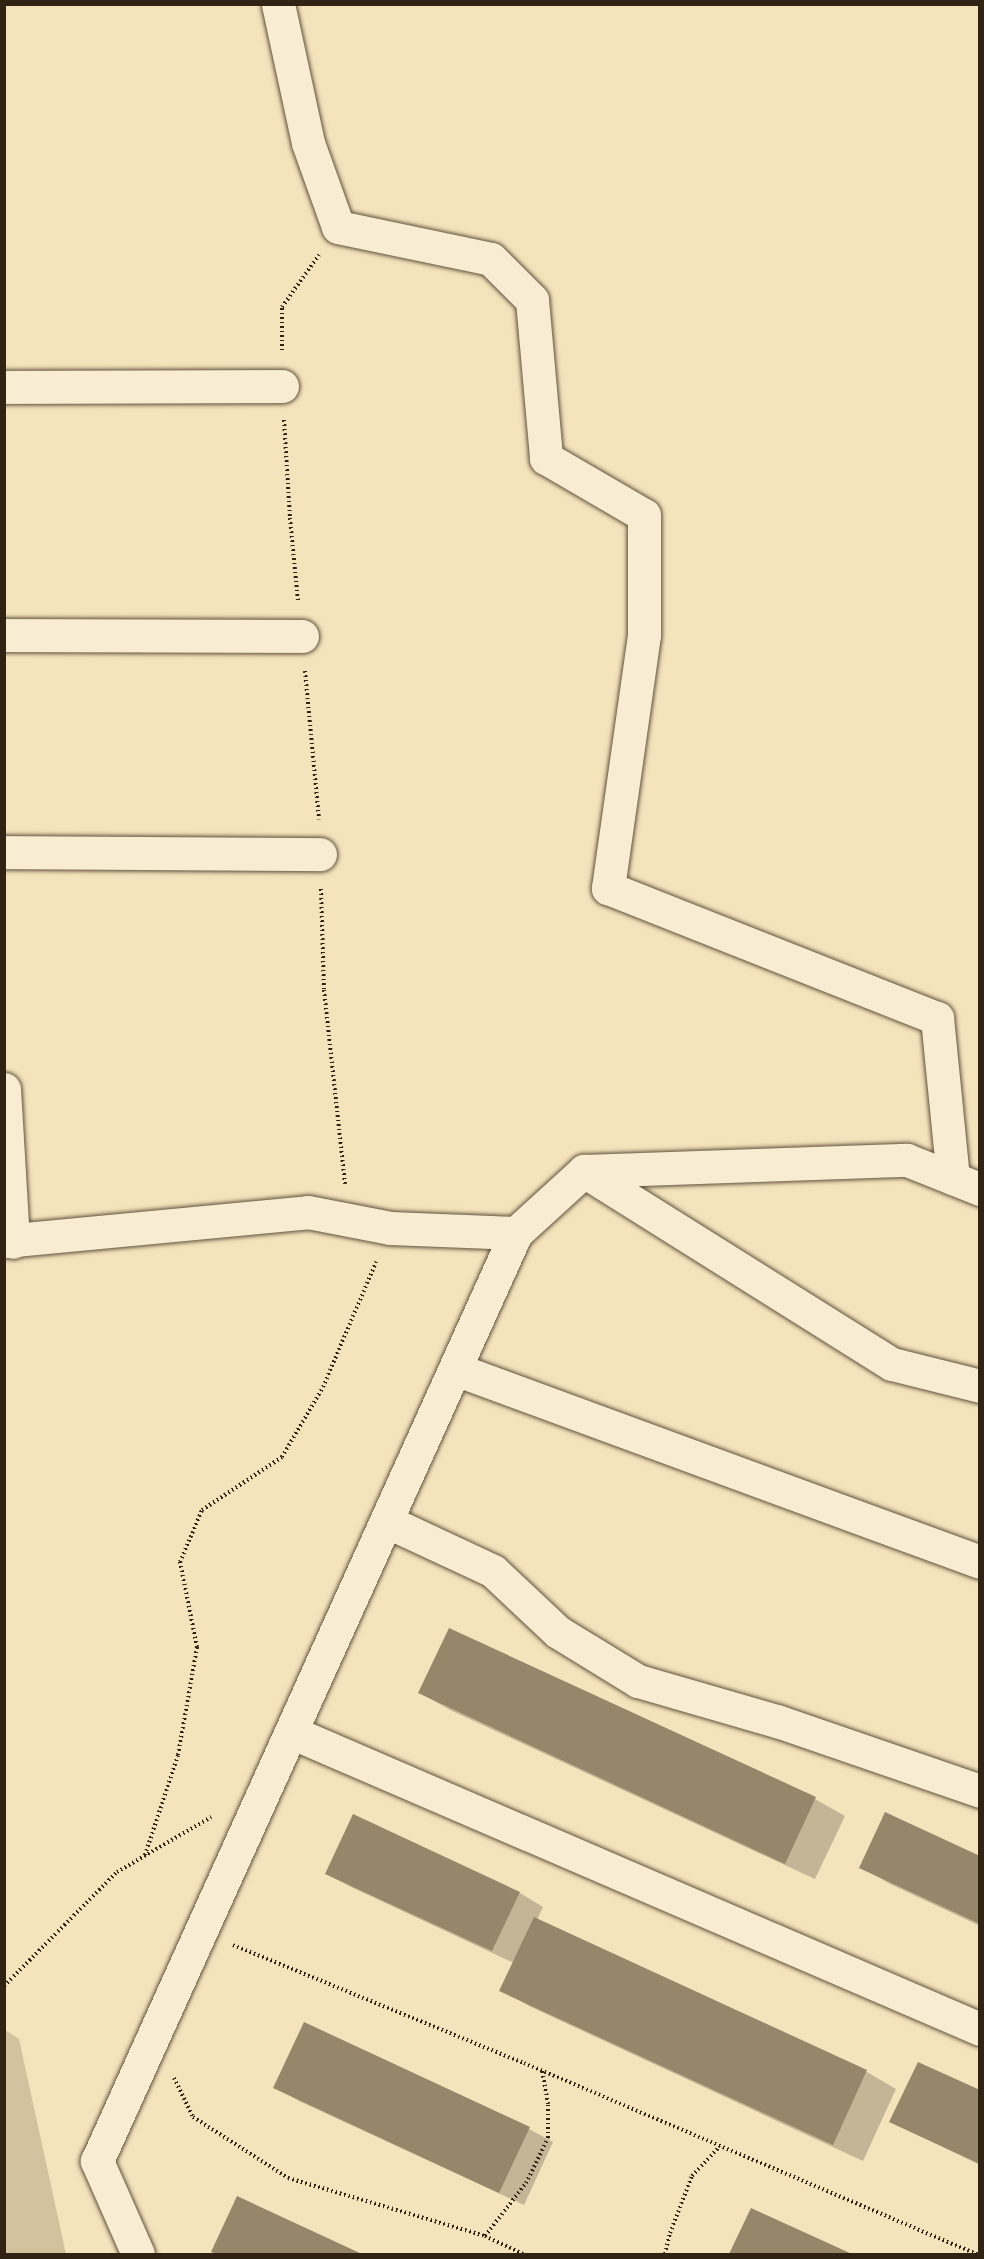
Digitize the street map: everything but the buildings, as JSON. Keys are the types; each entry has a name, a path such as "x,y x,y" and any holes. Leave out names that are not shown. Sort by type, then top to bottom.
{"street":[{"path":"278,4 308,143 338,227 491,259 532,300 546,458 644,515 644,635 608,888 937,1018 966,1183"},
{"path":"4,387 282,386"},
{"path":"4,635 302,636"},
{"path":"4,852 320,854"},
{"path":"4,1089 9,1242 308,1212 390,1228 516,1233"},
{"path":"138,2254 98,2162 516,1233 584,1171 906,1160 966,1183"},
{"path":"584,1171 892,1364 980,1386"},
{"path":"455,1369 980,1562"},
{"path":"386,1521 493,1571 558,1632 638,1681 777,1721 980,1791"},
{"path":"291,1732 980,2029"}],"path":[{"path":"338,227 282,307 282,386 290,518 319,797 324,990 349,1220"},
{"path":"145,1856 178,1755 197,1647 180,1562 202,1510 282,1456 323,1387 390,1228"},
{"path":"4,1986 117,1872 216,1814"},
{"path":"201,1932 542,2070 977,2254"},
{"path":"153,2037 193,2117 288,2178 485,2236 523,2254"},
{"path":"485,2236 526,2183 548,2138 548,2104 542,2070"},
{"path":"665,2254 670,2233 692,2176 720,2146"}],"shaded area":[{"path":"5,2030 19,2039 66,2254 5,2254"}]}
